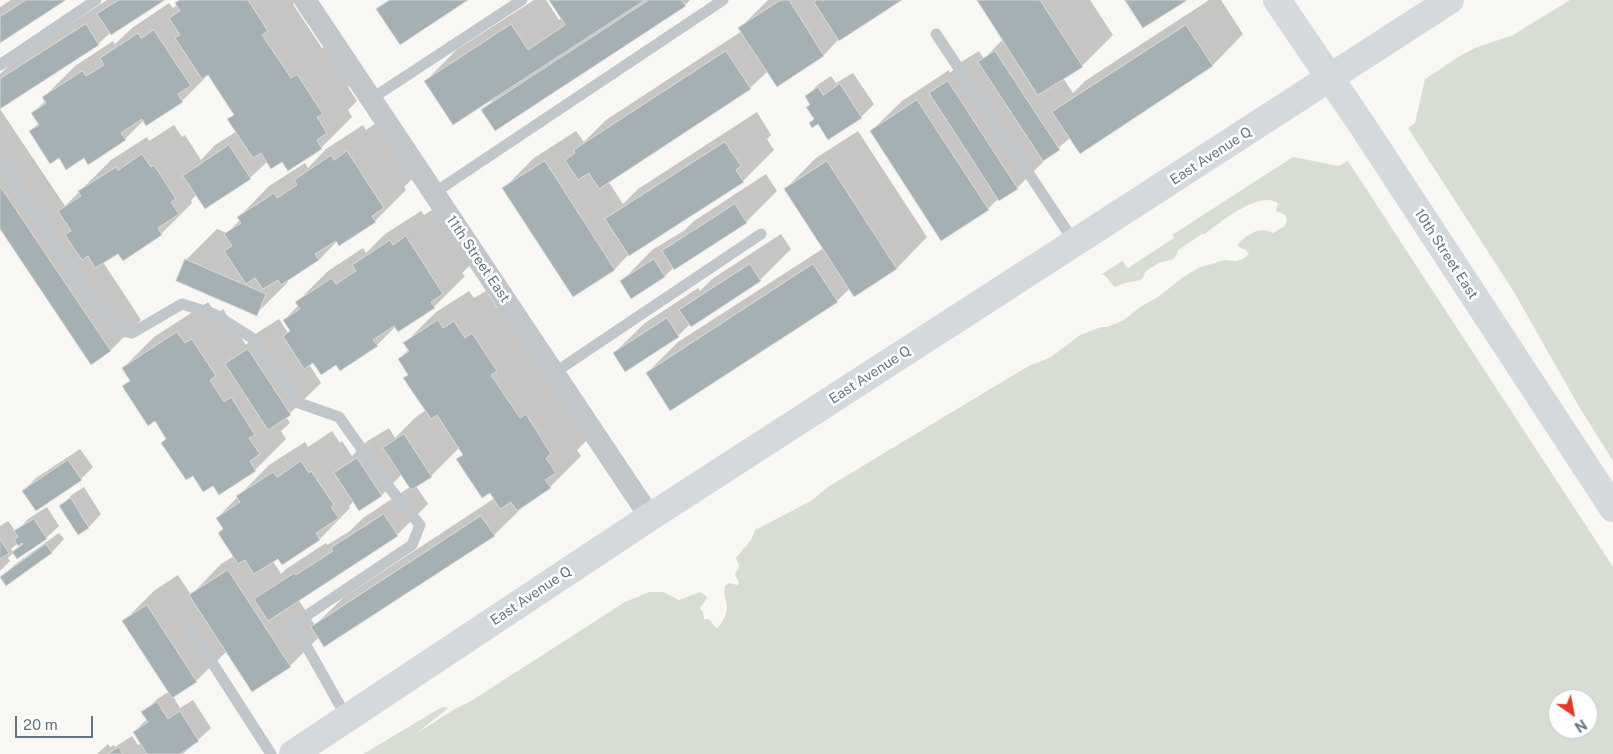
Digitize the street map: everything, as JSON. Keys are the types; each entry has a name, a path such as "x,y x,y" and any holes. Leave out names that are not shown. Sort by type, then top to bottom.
{"main road":[{"name":"10th Street East","path":"1277,0 1613,508"},
{"name":"East Avenue Q","path":"293,754 650,517 1450,0"}],"street":[{"name":"11th Street East","path":"305,0 650,517"}],"lane":[{"path":"0,65 96,0"},
{"path":"371,98 522,0"},
{"path":"434,193 723,0"},
{"path":"936,34 1076,243"},
{"path":"0,162 113,328 132,334 182,304 214,314 252,338 298,403 339,417 388,486 420,525 412,545 294,624 347,718"},
{"path":"554,373 761,234"},
{"path":"188,625 271,754"}],"shaded area":[{"path":"1570,0 1613,0 1613,461 1578,405 1514,292 1408,128 1415,123 1425,79 1475,48 1513,35"},
{"path":"1293,157 1339,166 1348,161 1613,567 1613,754 363,754 442,707 448,707 417,733 471,701 625,602 649,592 663,592 679,600 700,592 707,598 700,608 704,619 709,619 718,628 727,608 724,594 725,586 729,583 737,585 739,583 735,574 739,566 736,558 751,540 755,530 811,501 828,487 1010,377 1029,366 1051,357 1080,335 1124,320 1198,268 1224,260 1236,261 1243,259 1249,254 1246,250 1239,247 1238,244 1242,240 1258,231 1263,230 1273,233 1285,226 1287,219 1285,215 1276,211 1278,203 1270,200 1261,201 1230,215 1205,234 1202,234 1178,250 1173,259 1159,263 1149,269 1140,280 1115,287 1102,274 1122,261 1128,268 1174,238 1172,235"}],"building":[{"path":"26,0 66,0 0,43 0,17"},
{"path":"119,0 165,0 111,35 97,14"},
{"path":"180,0 248,0 268,31 262,35 291,78 297,74 323,114 317,117 327,133 317,140 322,149 288,171 282,162 271,169 261,153 253,158 227,119 234,115 208,75 202,79 175,38 180,35 169,18 180,11 175,3"},
{"path":"390,0 468,0 400,45 376,9"},
{"path":"549,0 645,0 453,125 424,81 511,24 528,50 565,25"},
{"path":"649,0 681,0 686,6 495,131 481,110"},
{"path":"781,0 789,0 824,56 777,87 738,28"},
{"path":"817,0 902,0 839,41 814,2"},
{"path":"977,0 1040,0 1083,67 1038,95"},
{"path":"1125,0 1186,0 1186,1 1143,28"},
{"path":"86,24 99,45 0,109 0,79"},
{"path":"1186,25 1213,66 1080,154 1052,112"},
{"path":"154,30 191,86 178,94 183,102 146,126 142,119 121,133 126,140 88,165 84,158 66,170 59,158 50,164 29,131 39,125 31,113 46,103 42,97 82,71 86,76 104,65 100,58 138,33 141,38"},
{"path":"726,51 751,89 599,189 589,173 578,180 565,160 575,153 574,150"},
{"path":"995,51 1060,150 1043,161 978,62"},
{"path":"948,81 1018,189 999,201 929,93"},
{"path":"840,84 862,118 828,140 818,124 812,128 809,123 814,119 806,107 810,105 805,96 818,87 823,95"},
{"path":"917,100 989,210 941,241 870,131"},
{"path":"725,142 741,166 736,170 744,182 629,256 605,219"},
{"path":"229,145 251,179 205,209 183,176"},
{"path":"347,151 384,208 372,216 376,222 339,246 336,241 315,254 319,260 281,285 278,280 263,289 255,278 246,284 224,251 232,246 224,234 241,223 237,217 274,193 277,198 297,185 294,180 331,155 334,160"},
{"path":"142,154 151,167 154,165 176,199 171,202 179,214 158,228 162,235 123,261 118,254 95,268 88,256 82,260 65,235 71,231 58,211 81,196 78,191 116,167 118,170"},
{"path":"545,161 615,270 573,297 502,188"},
{"path":"827,161 897,269 854,297 784,189"},
{"path":"0,186 111,351 91,365 0,229"},
{"path":"735,204 747,223 674,270 662,251"},
{"path":"406,236 443,294 431,302 435,308 398,332 394,326 373,340 378,346 340,371 336,365 321,375 313,363 304,369 283,336 290,331 283,320 300,309 295,302 332,278 336,284 356,271 352,265 390,240 393,245"},
{"path":"185,259 266,294 257,316 176,281"},
{"path":"654,259 665,277 631,299 620,281"},
{"path":"750,264 761,281 691,327 679,310"},
{"path":"813,264 838,302 670,411 646,373"},
{"path":"667,318 679,337 625,372 613,353"},
{"path":"438,320 443,328 454,321 465,338 472,333 497,371 491,375 520,418 526,414 551,454 546,458 556,473 545,480 551,488 517,511 511,502 500,509 490,493 482,498 456,459 463,455 437,415 431,419 403,378 408,375 398,359 409,351 403,343"},
{"path":"177,332 185,343 192,339 216,376 210,380 224,402 231,397 255,435 249,438 260,454 250,461 256,471 219,495 213,486 203,492 193,476 186,480 161,443 166,439 155,421 148,426 122,386 130,381 122,368"},
{"path":"248,349 291,415 268,430 225,364"},
{"path":"404,434 432,477 411,490 383,448"},
{"path":"357,458 382,496 359,511 334,473"},
{"path":"68,460 82,480 36,511 22,491"},
{"path":"301,461 309,473 311,471 334,505 331,507 339,518 316,533 320,540 282,565 278,559 254,574 245,560 238,564 218,533 223,529 216,518 240,502 236,496 273,472 277,477"},
{"path":"71,498 89,528 78,535 59,506"},
{"path":"384,514 398,536 268,621 254,599 333,551 331,548"},
{"path":"481,516 495,536 324,647 311,627"},
{"path":"34,519 47,539 17,559 12,552 23,544 18,546 14,540 18,537 14,531"},
{"path":"0,539 9,553 0,559"},
{"path":"46,544 52,553 6,586 0,577"},
{"path":"228,570 291,667 252,692 189,595"},
{"path":"147,605 197,682 172,698 122,621"},
{"path":"157,702 168,719 180,711 199,741 180,754 147,754 133,732 148,722 141,712"},
{"path":"119,747 123,754 108,754"}]}
